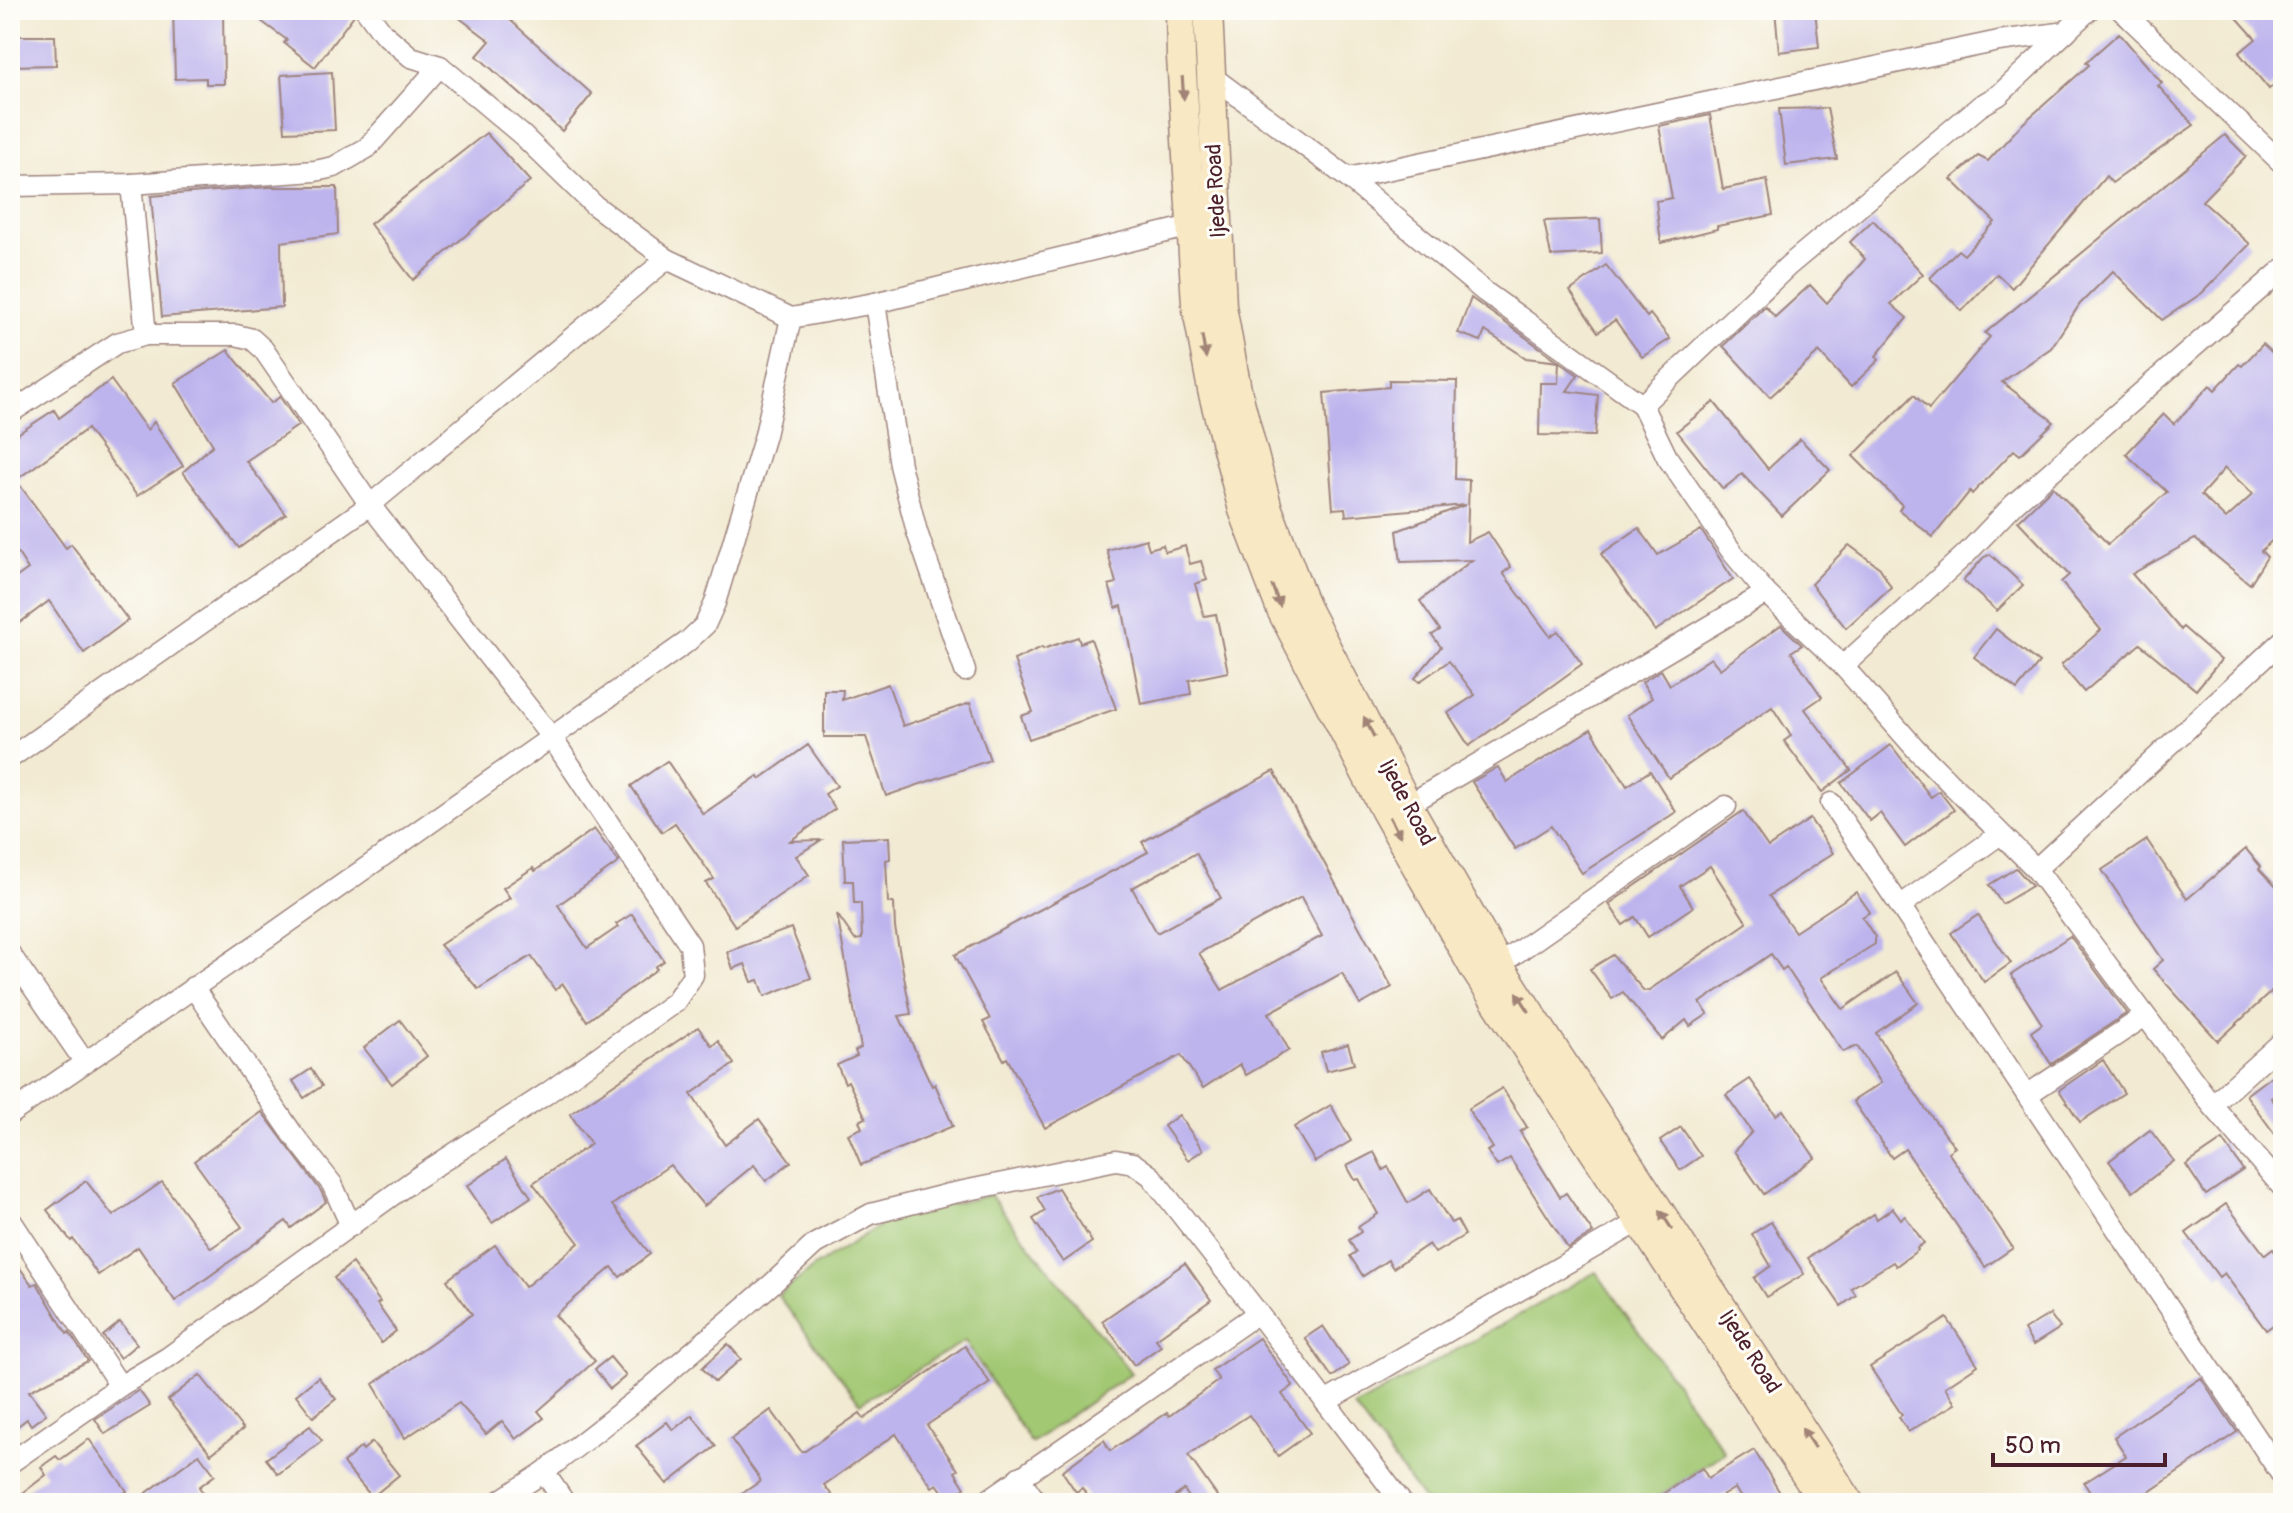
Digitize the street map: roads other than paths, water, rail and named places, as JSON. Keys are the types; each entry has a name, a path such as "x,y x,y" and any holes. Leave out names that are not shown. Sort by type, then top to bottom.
{"main road":[{"name":"Ijede Road","path":"1180,10 1196,304 1212,390 1243,510 1281,610 1411,857 1475,970 1576,1105 1850,1503"},
{"name":"Ijede Road","path":"1208,10 1222,306 1237,390 1268,509 1305,606 1408,805 1640,1221 1824,1503"}],"street":[{"path":"366,10 383,33 411,57 440,66 522,135 594,205 667,259 791,318 875,303 1191,226"},
{"path":"1642,405 1788,266 1980,106 1999,95 2089,10"},
{"path":"2121,10 2283,164"},
{"path":"1348,178 1999,41 2066,32"},
{"path":"10,186 131,184 315,171 334,167 367,148 440,66"},
{"path":"1210,75 1348,178 1485,292 1642,405 1667,457 1732,552 1766,593 1843,666 1915,748 2036,869 2212,1105 2283,1188"},
{"path":"131,184 146,335"},
{"path":"10,758 370,505 667,259"},
{"path":"1843,666 1967,553 2014,504 2283,269"},
{"path":"875,303 900,465 917,532 965,671"},
{"path":"10,1114 552,738 687,642 705,625 715,603 765,435 791,318"},
{"path":"10,413 117,343 146,335 236,335 252,339 263,349 370,505 552,738 690,945 693,975 675,1002 546,1094 415,1179 167,1358 120,1386 10,1463"},
{"path":"1408,805 1766,593"},
{"path":"2036,869 2283,640"},
{"path":"1831,803 2283,1477"},
{"path":"1499,965 1726,806"},
{"path":"1900,906 1999,835"},
{"path":"10,954 84,1061"},
{"path":"193,987 292,1133 332,1184 351,1226"},
{"path":"2027,1095 2145,1016"},
{"path":"2212,1105 2283,1041"},
{"path":"497,1503 544,1472 636,1400 815,1244 871,1214 949,1194 1116,1160 1133,1163 1151,1176 1402,1503"},
{"path":"10,1219 120,1386"},
{"path":"1325,1402 1640,1221"},
{"path":"984,1503 1258,1313"},
{"path":"544,1472 565,1503"},
{"path":"1019,1477 1037,1503"}]}
